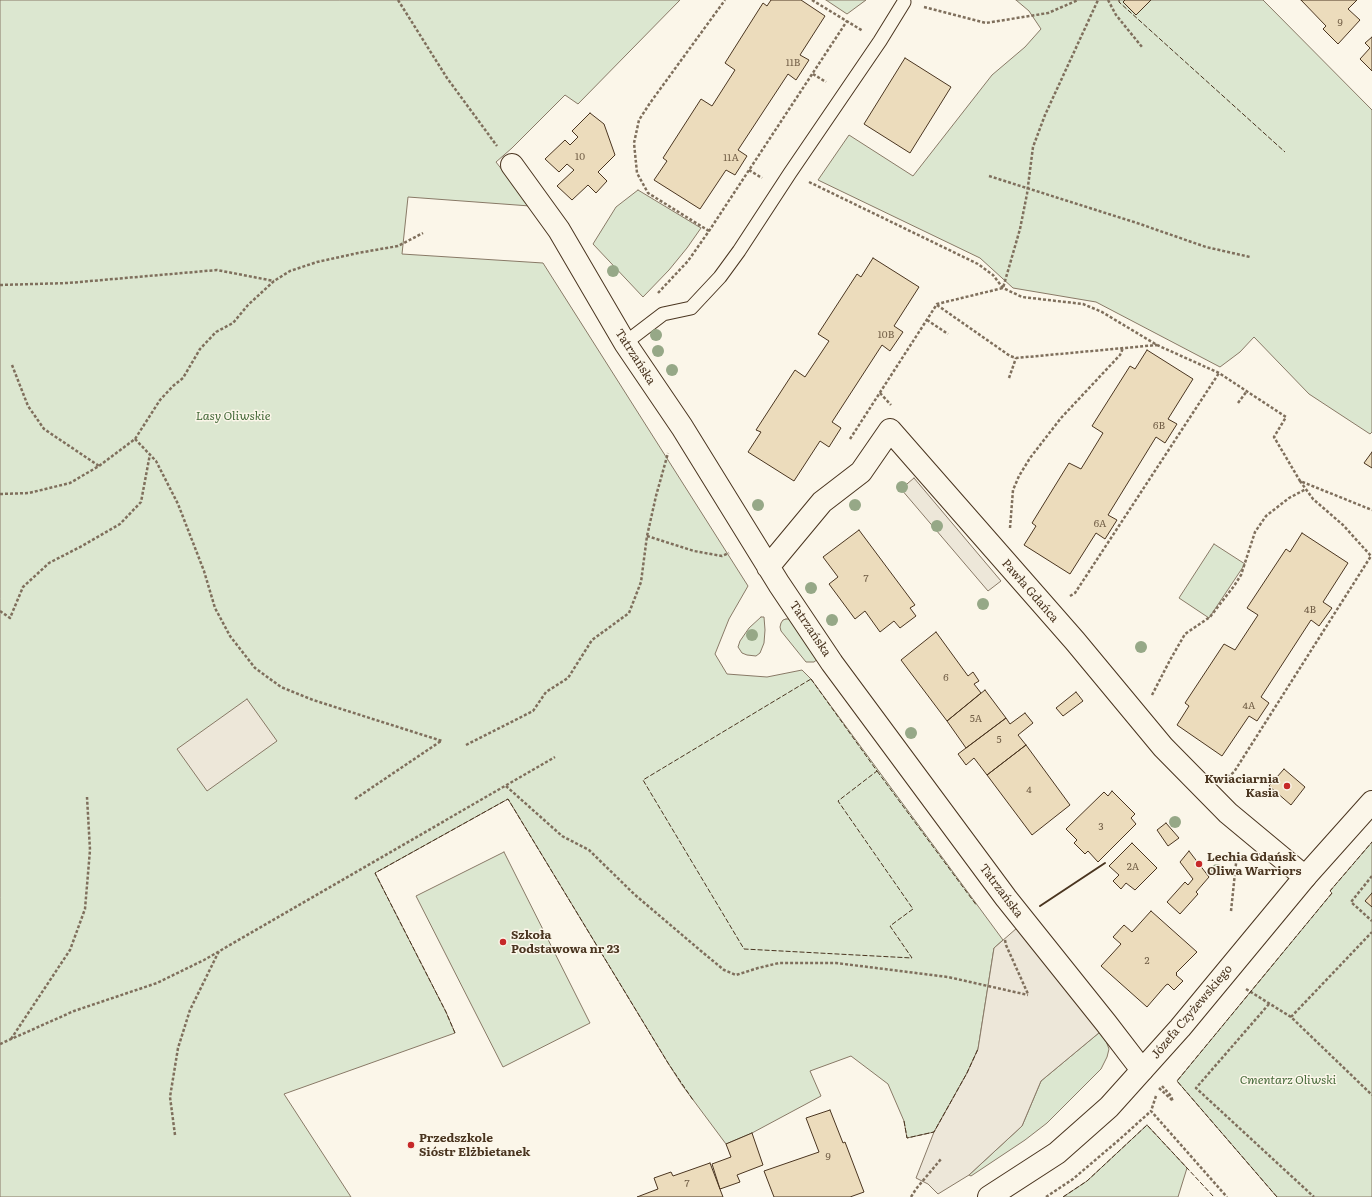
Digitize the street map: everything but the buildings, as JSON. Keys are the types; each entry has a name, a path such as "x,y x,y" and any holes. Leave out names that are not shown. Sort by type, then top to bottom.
{"street":[{"name":"Tatrzańska","path":"512,165 559,230 625,344 682,427 768,567 832,663 1006,898 1142,1070"},
{"name":"Pawła Gdańca","path":"768,567 822,502 861,472 890,430 1075,642 1163,747 1228,812 1305,877"},
{"name":"Józefa Czyżewskiego","path":"989,1197 1057,1153 1109,1107 1180,1028 1305,877 1372,802"}],"lane":[{"path":"625,344 663,314 691,308 720,277 880,41 904,2"}],"path":[{"path":"398,0 447,78 480,125 512,165"},
{"path":"709,231 648,193 637,173 634,143 639,120 725,0"},
{"path":"812,0 880,41"},
{"path":"904,2 986,23 1048,13 1078,0"},
{"path":"1003,288 1020,229 1028,188 1033,147 1044,115 1098,0"},
{"path":"1108,0 1116,15 1142,47"},
{"path":"657,294 688,261 709,231 847,21"},
{"path":"790,173 978,264 993,275 1003,288 1022,297 1083,304 1102,312 1157,345 1220,373 1286,417 1274,437 1300,481 1313,499 1343,525 1372,556 1234,772 1229,776 1223,776"},
{"path":"989,176 1137,223 1206,247 1250,257"},
{"path":"0,494 29,493 70,483 100,466 135,439 160,400 183,378 200,349 216,332 233,323 248,305 274,281 290,271 317,262 398,246 423,233"},
{"path":"0,285 68,283 217,270 274,281"},
{"path":"849,440 937,304 1003,288"},
{"path":"937,304 1010,356 1016,358 1157,345"},
{"path":"927,320 948,334"},
{"path":"1010,529 1013,490 1019,476 1030,458 1061,418 1120,355 1124,348"},
{"path":"1009,378 1016,358"},
{"path":"12,365 28,406 44,428 100,466"},
{"path":"1065,598 1075,593 1220,373"},
{"path":"1238,403 1247,391"},
{"path":"466,745 533,711 546,692 568,678 592,640 629,613 641,582 647,536 669,449 682,427"},
{"path":"135,439 156,461 178,504 204,571 215,608 230,636 255,668 281,687 313,700 442,741 355,799"},
{"path":"0,611 10,618 23,586 49,563 120,524 141,502 150,454"},
{"path":"1300,481 1372,510"},
{"path":"1149,700 1185,634 1210,617 1241,575 1255,532 1266,516 1289,498 1306,489"},
{"path":"647,536 694,551 722,556 752,540"},
{"path":"0,1044 74,1011 157,983 204,960 555,757"},
{"path":"506,786 562,836 589,850 634,894 724,970 736,975 779,963 836,963 948,977 1028,995"},
{"path":"10,1040 70,950 86,910 90,850 86,797"},
{"path":"1231,911 1240,822"},
{"path":"1372,876 1351,902 1372,921"},
{"path":"1291,1017 1372,932"},
{"path":"175,1135 170,1097 178,1048 190,1010 219,951"},
{"path":"1244,989 1291,1017 1372,1095"},
{"path":"1269,1004 1196,1088 1314,1197"},
{"path":"1046,1197 1073,1179 1151,1111 1158,1087 1161,1084 1171,1096 1173,1102"},
{"path":"1151,1111 1227,1197"},
{"path":"911,1197 941,1159"}],"green space":[{"name":"Lasy Oliwskie","path":"0,0 680,0 578,104 565,95 496,162 530,206 408,197 402,254 543,263 748,586 729,619 715,654 727,674 767,677 802,670 811,679 1003,940 994,948 978,1049 967,1073 934,1132 907,1138 904,1121 888,1084 851,1056 810,1071 821,1096 752,1133 726,1144 682,1085 668,1063 508,799 375,873 446,1012 455,1033 284,1094 351,1197 0,1197"},
{"path":"826,0 866,0 847,14"},
{"path":"1016,0 1263,0 1372,110 1372,432 1370,434 1309,394 1254,337 1240,352 1220,367 1096,302 1013,288 980,258 818,180 849,135 913,176 992,75 1025,47 1041,29 1029,11"},
{"path":"638,190 701,228 669,270 643,297 593,244 616,207"},
{"path":"1214,544 1245,564 1209,618 1179,598"},
{"path":"761,617 764,617 765,630 764,643 760,653 756,656 742,653 738,647 740,641 749,628"},
{"path":"786,619 791,619 819,658 814,662 806,662 781,631 781,623"},
{"name":"Cmentarz Oliwski","path":"1372,842 1372,1197 1277,1197 1177,1081 1332,893 1330,891"},
{"path":"504,852 590,1023 503,1067 416,896"},
{"path":"1100,1032 1109,1049 1101,1069 1047,1123 1025,1140 971,1176 969,1175 1022,1126 1041,1081"},
{"path":"1147,1125 1187,1168 1178,1197 1063,1197 1087,1181"}],"shaded area":[{"path":"914,478 1001,581 988,591 901,489"},
{"path":"247,699 277,741 207,791 177,749"},
{"path":"1017,928 1100,1032 1041,1081 1022,1126 969,1175 938,1194 928,1184 916,1178 934,1132 967,1073 978,1049 994,948"}],"fence":[{"path":"1119,0 1119,2 1285,152"},
{"path":"811,679 877,771 838,801 913,909 890,926 912,958 744,949 643,780 811,679"},
{"path":"877,771 977,906"},
{"path":"455,1033 446,1012 375,873 508,799 668,1063 693,1100"},
{"path":"1277,1197 1177,1081 1332,893 1330,891 1372,842"},
{"path":"904,1121 907,1138 934,1132 967,1073 978,1049"},
{"path":"1063,1197 1087,1181 1147,1125 1214,1197"}],"wall":[{"path":"1040,906 1105,863"}],"place":[{"name":"Kwiaciarnia Kasia","path":"1287,786"},
{"name":"Lechia Gdańsk Oliwa Warriors","path":"1199,864"},
{"name":"Szkoła Podstawowa nr 23","path":"503,942"},
{"name":"Przedszkole Sióstr Elżbietanek","path":"411,1145"}]}
